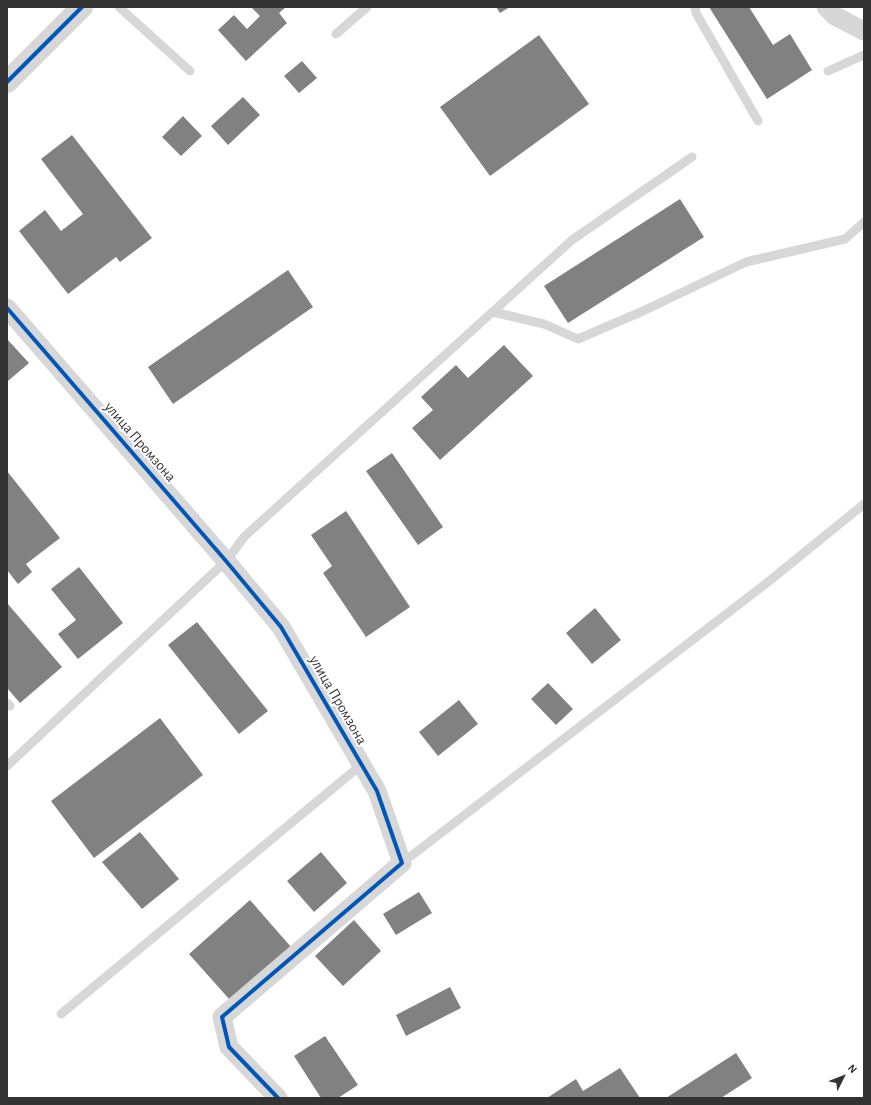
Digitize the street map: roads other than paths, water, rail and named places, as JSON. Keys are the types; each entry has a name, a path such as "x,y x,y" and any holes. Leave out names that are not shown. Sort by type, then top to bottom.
{"street":[{"path":"7,82 82,7"},
{"path":"826,7 835,16 864,31"},
{"name":"улица Промзона","path":"7,308 226,561 281,627 377,791 402,863"},
{"path":"278,1098 229,1047 222,1018 402,863"}],"lane":[{"path":"119,7 190,71"},
{"path":"336,34 367,7"},
{"path":"695,7 696,13 758,121"},
{"path":"828,71 864,55"},
{"path":"7,766 226,561 245,536 572,240 692,157"},
{"path":"492,312 544,324 578,339 643,311 746,262 845,239 864,222"},
{"path":"402,863 768,582 864,504"},
{"path":"61,1014 361,765"}]}
